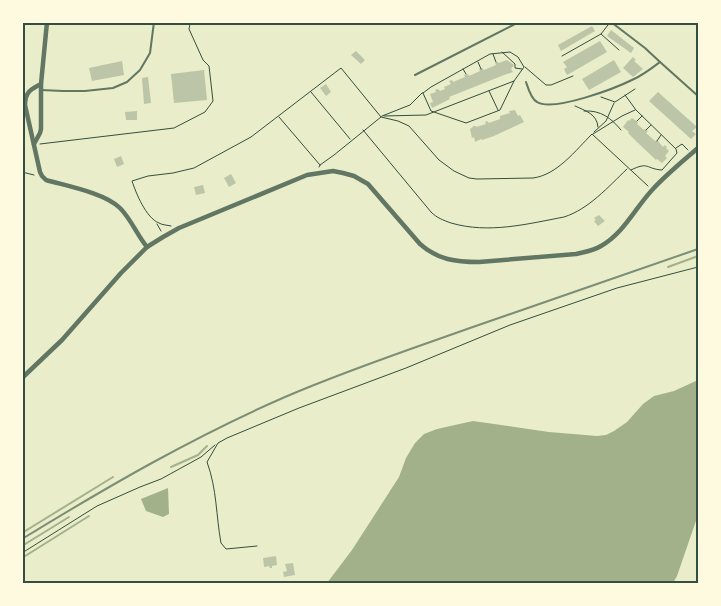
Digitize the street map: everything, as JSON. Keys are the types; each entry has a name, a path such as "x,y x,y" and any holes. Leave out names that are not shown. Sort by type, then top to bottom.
{"street":[{"path":"34,144 41,129 42,84 47,22"},
{"path":"42,84 28,92 25,100 42,176 46,180 101,196 115,204 123,212 147,247"},
{"path":"22,378 62,340 121,273 147,247 179,228 290,181 319,173 333,172 360,178 368,184 428,251 440,257 465,262 479,262 576,254 591,251 601,246 621,230 653,189 698,148"}],"lane":[{"path":"42,90 85,91 113,88 127,82 140,70 150,53 154,22"},
{"path":"415,75 519,22"},
{"path":"611,22 646,48 698,96"},
{"path":"526,82 537,103 562,103 597,94 636,79 660,62"}],"path":[{"path":"34,144 174,128 205,112 213,101 209,66 203,60 189,29 192,22"},
{"path":"562,56 601,34 611,22"},
{"path":"601,34 619,50"},
{"path":"502,52 516,64 514,67 522,70"},
{"path":"319,173 320,165 381,117 410,105 435,85 492,53 510,52 518,57 524,67 546,85 551,85 573,76"},
{"path":"492,53 496,62"},
{"path":"478,61 481,68"},
{"path":"423,93 431,111 466,123 500,110 514,80 524,67"},
{"path":"163,237 157,223 138,198 132,181 148,176 194,168 251,137 340,68 381,117 409,126 446,166 463,176 477,179 534,178 542,177 554,171 606,121 615,102 635,88"},
{"path":"463,69 466,74"},
{"path":"449,77 451,81"},
{"path":"381,117 434,113 514,80"},
{"path":"435,85 437,89"},
{"path":"489,90 498,110"},
{"path":"311,91 351,140"},
{"path":"625,95 636,110 676,149 677,153 662,170 655,170 646,165 630,170"},
{"path":"599,97 615,102"},
{"path":"575,106 596,118 598,128"},
{"path":"592,134 636,110"},
{"path":"584,111 595,111 608,116 621,130"},
{"path":"278,116 320,165"},
{"path":"637,121 642,116"},
{"path":"646,130 651,125"},
{"path":"363,130 431,212 439,219 464,227 497,228 564,218 575,214 591,202 628,168"},
{"path":"592,134 653,189"},
{"path":"657,141 662,135"},
{"path":"666,146 669,142"},
{"path":"676,149 682,144 692,153"},
{"path":"22,172 46,180"},
{"path":"157,223 179,228"},
{"path":"22,553 97,506 161,479 201,457 227,438 510,325 617,288 698,267"},
{"path":"218,443 207,462 212,475 221,543 226,549 257,546"}],"shaded area":[{"path":"698,380 698,515 673,583 327,583 352,550 399,477 406,458 415,443 424,434 473,421 549,432 606,435 627,422 643,404 654,396 674,391"},
{"path":"168,488 169,514 163,517 146,511 141,499"}],"building":[{"path":"592,26 595,31 561,51 558,45"},
{"path":"611,30 634,48 631,53 607,36"},
{"path":"600,41 607,52 567,75 564,69 567,67 563,62"},
{"path":"356,51 365,60 361,64 351,55"},
{"path":"633,57 636,60 634,61 643,69 633,77 623,68"},
{"path":"507,60 514,65 511,69 513,72 449,97 450,99 432,108 430,103 433,102 430,94 438,89 440,91 445,89 444,87 451,84 449,81 452,80 453,82 465,77 464,75 468,74 469,76 480,71 479,69 482,68 484,70 496,65 495,63"},
{"path":"614,60 621,72 589,90 582,79"},
{"path":"122,61 124,75 92,81 89,68"},
{"path":"204,70 207,100 174,103 171,74"},
{"path":"148,77 151,103 144,104 142,78"},
{"path":"326,84 331,92 326,96 320,88"},
{"path":"658,92 697,127 692,131 696,134 691,139 649,101"},
{"path":"515,110 524,122 482,140 475,142 474,137 472,138 470,129 473,126 476,127 486,124 485,122 487,121 489,123 500,119 500,116"},
{"path":"137,111 137,120 126,120 125,112"},
{"path":"632,118 644,130 648,131 646,133 655,141 657,140 663,147 665,145 667,147 669,151 665,156 667,158 662,163 656,160 623,127"},
{"path":"121,156 124,164 117,167 114,159"},
{"path":"231,174 236,183 229,187 224,178"},
{"path":"203,185 205,193 196,195 194,187"},
{"path":"599,215 605,221 598,226 594,218"},
{"path":"276,556 277,565 272,566 272,568 269,566 264,567 263,558"},
{"path":"293,563 295,575 284,577 283,572 287,571 285,564"}],"waterway":[{"path":"668,267 698,256"},
{"path":"171,467 198,455 207,446"},
{"path":"22,533 113,477"},
{"path":"22,558 89,516"},
{"path":"22,546 69,517"}],"railway":[{"path":"22,539 86,500 184,446 285,397 330,378 698,249"}]}
